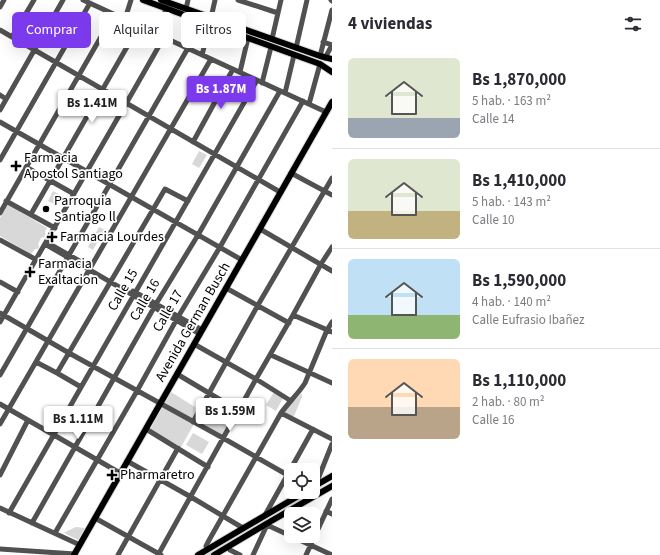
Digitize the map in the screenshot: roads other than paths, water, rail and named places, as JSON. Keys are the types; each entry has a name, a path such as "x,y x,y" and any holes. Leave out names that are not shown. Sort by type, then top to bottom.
{"main road":[{"path":"143,0 181,12"},
{"path":"161,0 192,12"},
{"path":"246,31 332,59"},
{"path":"248,38 320,64 332,72"},
{"name":"Avenida German Busch","path":"74,554 331,105"},
{"path":"320,483 332,476"},
{"path":"320,491 332,486"},
{"path":"198,555 293,499"},
{"path":"214,555 306,499"}],"street":[{"path":"0,7 4,0"},
{"path":"27,12 34,0"},
{"path":"0,110 63,0"},
{"path":"83,0 110,12"},
{"path":"127,12 131,0"},
{"path":"186,9 188,0"},
{"path":"212,12 215,0"},
{"path":"238,0 278,14"},
{"path":"272,39 281,0"},
{"path":"296,48 307,0"},
{"path":"0,160 90,3"},
{"path":"165,12 166,8"},
{"path":"322,57 323,42 332,10"},
{"path":"0,30 12,37"},
{"path":"240,72 248,38"},
{"path":"0,212 99,40"},
{"path":"322,57 332,46 323,42"},
{"name":"Calle 15","path":"9,512 188,201 260,81 271,47"},
{"path":"29,48 280,192"},
{"path":"31,214 126,48"},
{"path":"0,322 2,314 18,292 35,259 127,104 155,48"},
{"path":"0,374 188,48 326,112"},
{"path":"202,55 204,48"},
{"name":"Calle 16","path":"32,523 236,167 282,92 294,55"},
{"path":"0,424 211,59"},
{"path":"309,104 320,64"},
{"path":"193,142 234,69"},
{"path":"0,95 6,99"},
{"name":"Calle 17","path":"55,533 137,391 177,318 220,247 303,101"},
{"path":"0,122 242,260"},
{"path":"26,167 74,194"},
{"path":"291,173 332,195"},
{"path":"193,422 291,247 332,178"},
{"path":"57,373 165,189 188,201"},
{"path":"6,201 54,228"},
{"path":"260,229 332,271"},
{"path":"0,240 35,259"},
{"path":"45,243 201,332"},
{"path":"95,518 159,554 256,379 332,247"},
{"path":"0,282 18,292"},
{"path":"226,288 289,323"},
{"path":"2,314 284,473"},
{"path":"294,315 330,331"},
{"path":"207,550 206,546 222,515 281,413 306,383 330,331 332,322"},
{"path":"194,344 256,379 291,401"},
{"path":"271,355 332,383"},
{"path":"36,362 81,387"},
{"path":"177,374 239,411"},
{"path":"0,404 120,473"},
{"path":"281,413 332,439"},
{"path":"0,475 28,420"},
{"path":"146,429 208,467"},
{"path":"296,463 313,429"},
{"path":"320,474 332,444"},
{"path":"118,555 178,448"},
{"path":"127,461 243,528"},
{"path":"265,515 284,484"},
{"path":"306,555 332,499"},
{"path":"0,508 80,545"},
{"path":"326,511 332,514"},
{"path":"253,555 267,524 332,555"},
{"path":"228,547 230,550 240,555"},
{"path":"0,550 74,554"}],"place":[{"name":"Farmacia Apostol Santiago","path":"16,166"},
{"name":"Parroquia Santiago ll","path":"46,209"},
{"name":"Farmacia Lourdes","path":"52,237"},
{"name":"Farmacia Exaltacion","path":"30,272"},
{"name":"Pharmaretro","path":"112,475"}]}
